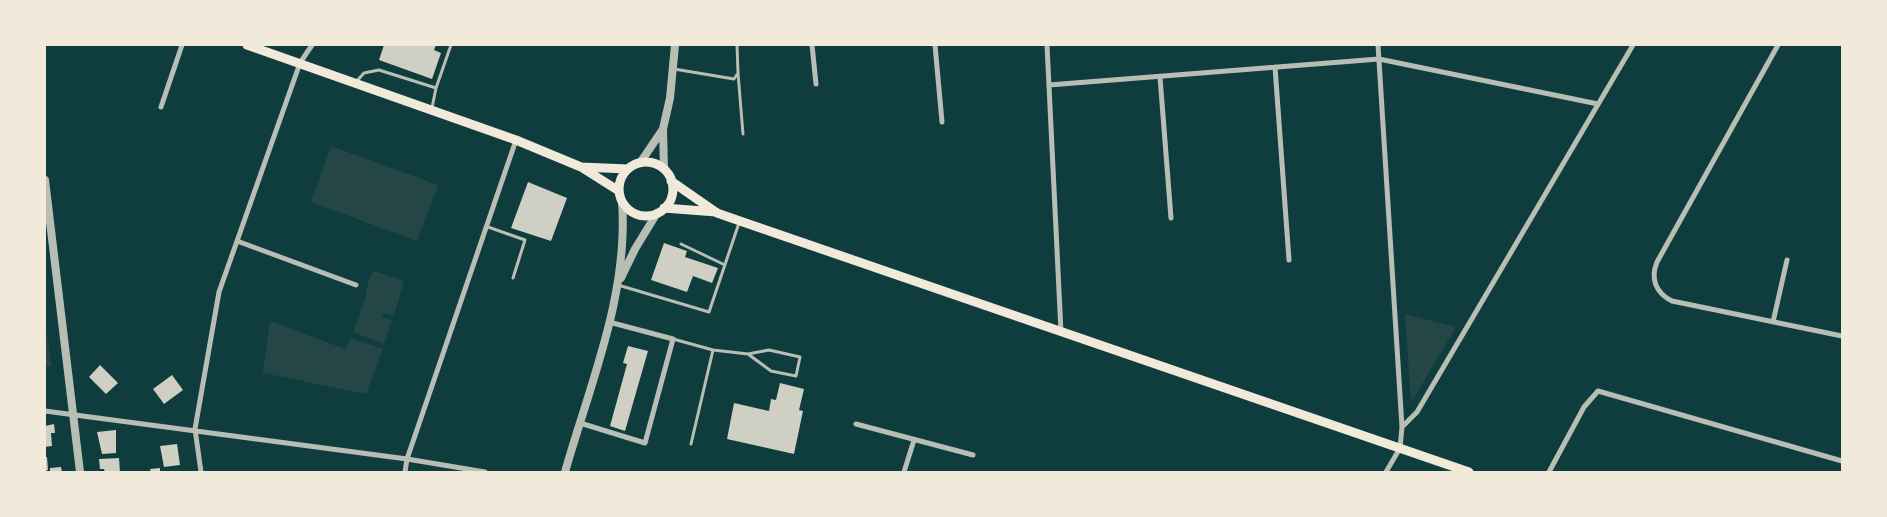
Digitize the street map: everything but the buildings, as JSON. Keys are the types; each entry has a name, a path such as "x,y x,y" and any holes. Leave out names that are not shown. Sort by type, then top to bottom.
{"main road":[{"path":"247,45 516,140 581,167 619,191"},
{"path":"661,211 672,191 671,181 664,169 657,164 640,163 628,169 621,179 619,191 622,201 628,209 637,214 647,216 661,211 717,212"},
{"path":"581,167 628,169"},
{"path":"671,181 717,212 740,221 1469,472"}],"street":[{"path":"161,107 182,45"},
{"path":"201,472 195,430 218,292 300,63 312,45"},
{"path":"664,169 663,129 674,69 675,45"},
{"path":"812,45 816,84"},
{"path":"936,45 942,122"},
{"path":"1047,45 1061,332"},
{"path":"1378,45 1402,427 1400,448 1386,472"},
{"path":"1402,427 1417,412 1633,45"},
{"path":"1778,45 1657,262 1653,276 1657,289 1672,301 1842,336"},
{"path":"1050,85 1379,59 1598,104"},
{"path":"1274,67 1289,260"},
{"path":"1160,77 1171,218"},
{"path":"640,163 663,129"},
{"path":"405,472 407,458 488,227 516,140"},
{"path":"45,180 48,222 80,472"},
{"path":"565,472 609,322 618,284 624,230 622,201"},
{"path":"618,284 634,249 661,211"},
{"path":"237,241 356,286"},
{"path":"1773,322 1787,260"},
{"path":"580,423 645,443 673,339 609,322"},
{"path":"1548,472 1584,407 1598,391 1842,461"},
{"path":"45,411 407,458 485,472"},
{"path":"856,424 973,455"},
{"path":"904,472 914,440"}],"lane":[{"path":"431,109 451,45"},
{"path":"737,45 743,134"},
{"path":"674,69 734,79 738,73"},
{"path":"355,82 364,73 379,70 436,88"},
{"path":"618,284 709,312 740,221"},
{"path":"488,227 525,240 513,278"},
{"path":"682,244 725,265"},
{"path":"673,339 713,350 748,354 769,350 800,356 796,376 771,371 748,354"},
{"path":"690,444 713,350"}],"shaded area":[{"path":"331,146 438,185 417,241 311,202"},
{"path":"374,271 404,281 394,316 384,313 382,317 392,320 384,344 353,332 365,299 369,279"},
{"path":"1405,314 1456,327 1411,403"},
{"path":"270,321 345,349 351,338 383,349 366,394 263,373"},
{"path":"46,331 52,367 45,366"}]}
